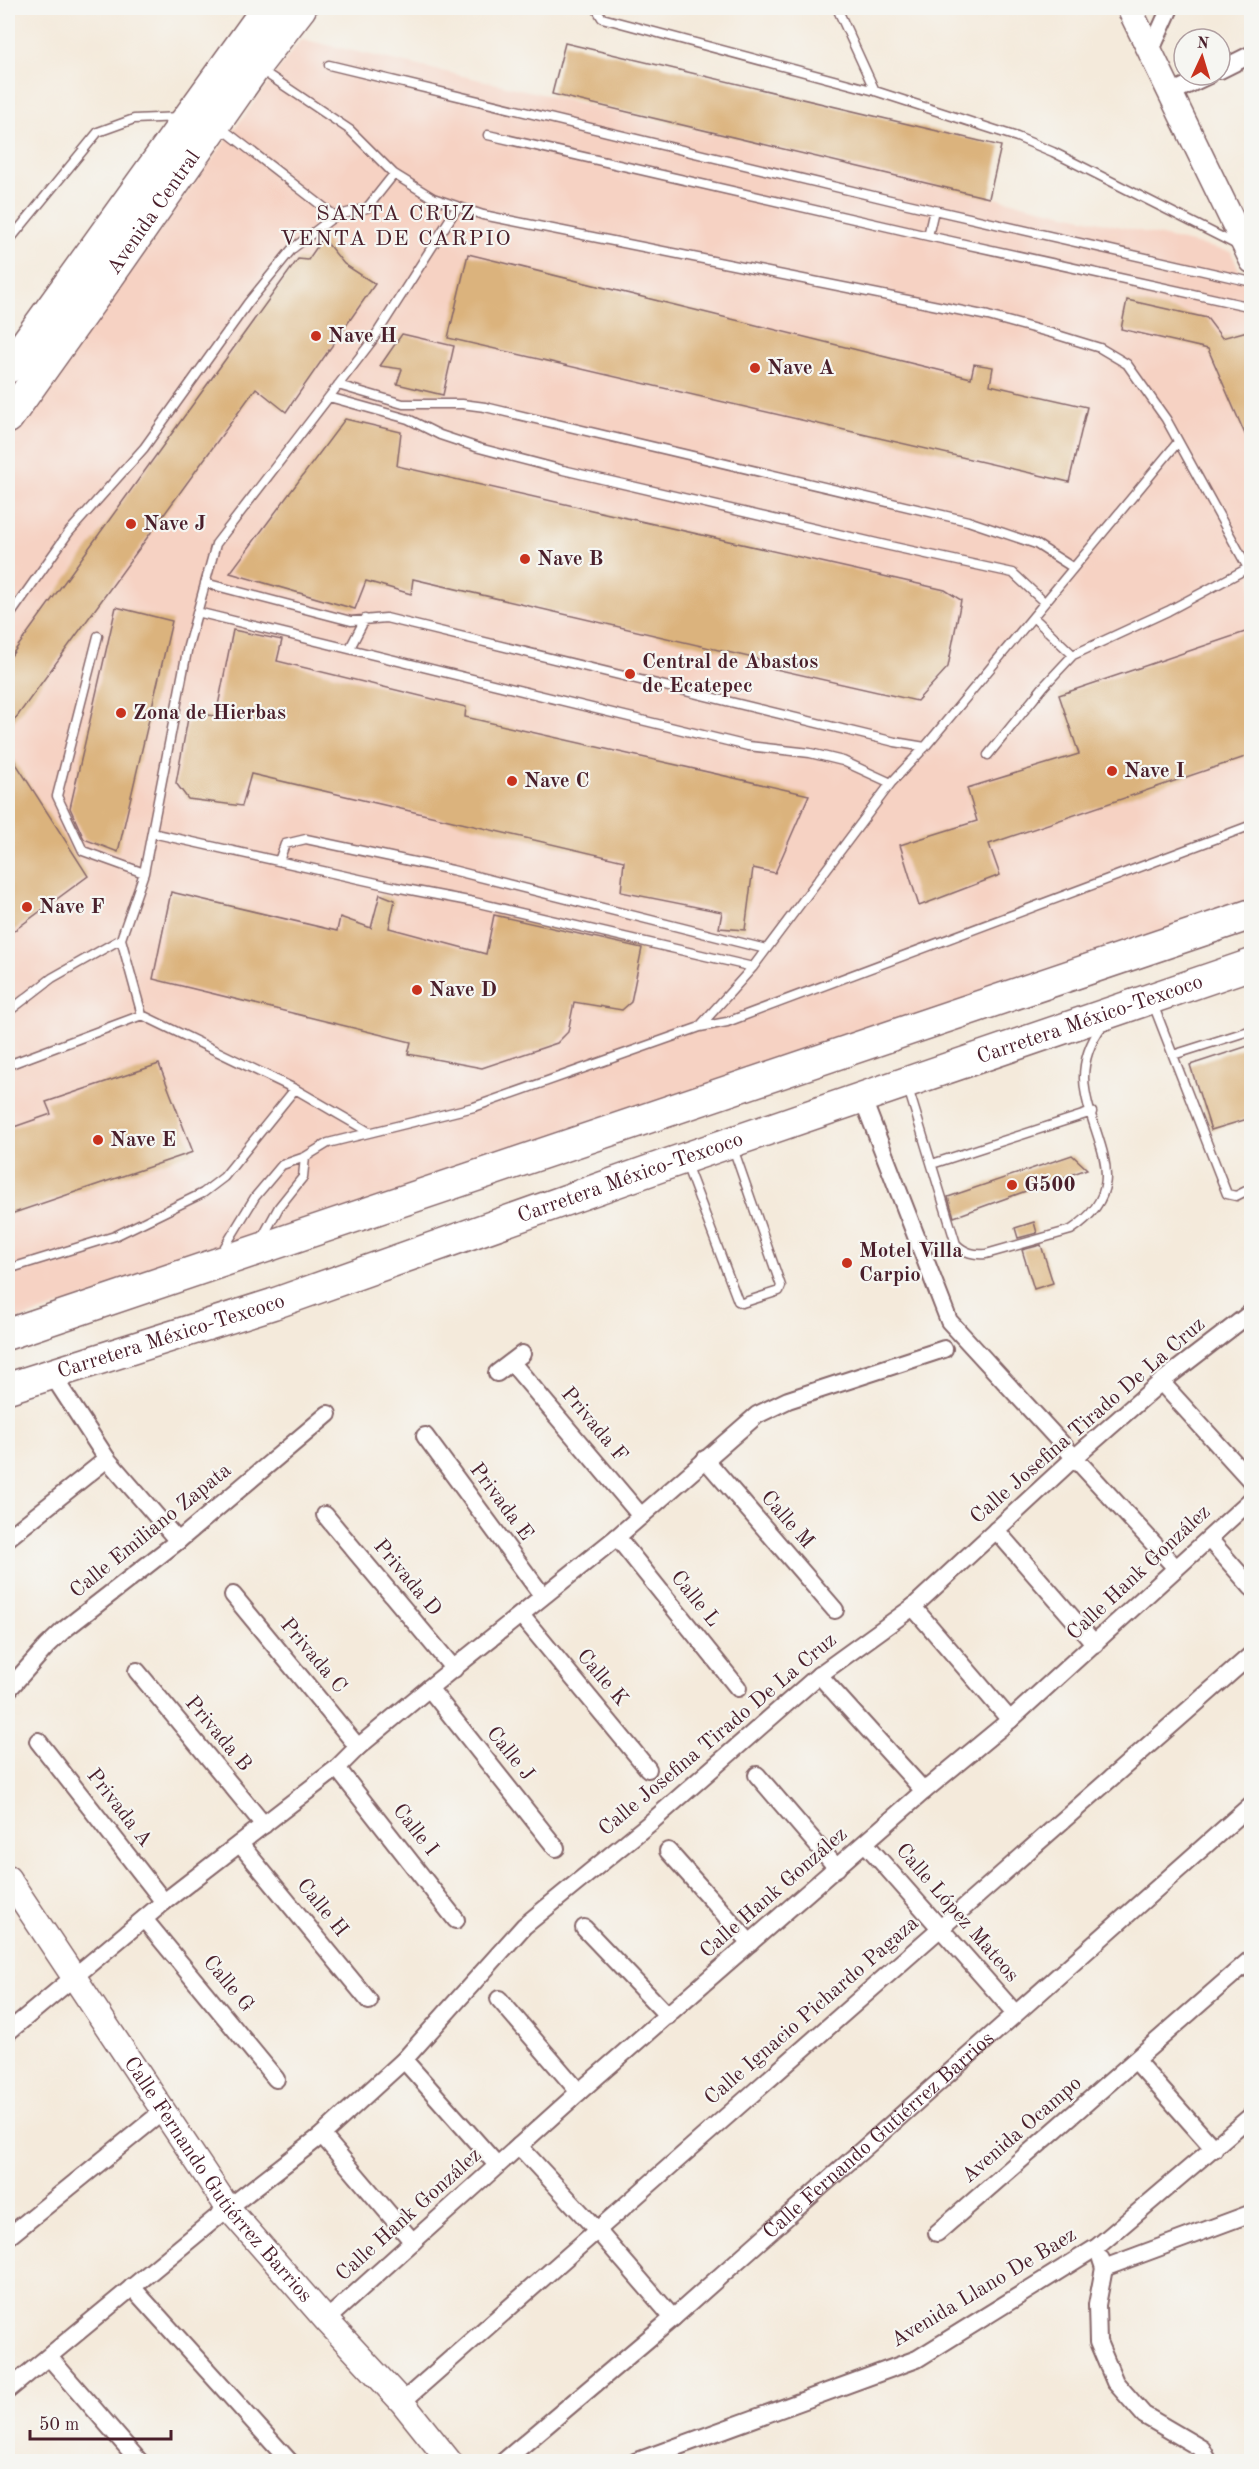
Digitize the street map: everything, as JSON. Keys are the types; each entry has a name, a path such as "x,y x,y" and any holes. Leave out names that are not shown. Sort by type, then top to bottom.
{"highway":[{"name":"Avenida Central","path":"8,418 202,120 267,8"},
{"name":"Avenida Central","path":"11,356 202,120 256,66 301,8"},
{"path":"8,1334 689,1106 1251,914"},
{"name":"Carretera México-Texcoco","path":"8,1388 273,1305 906,1081 1251,964"},
{"path":"646,1120 661,1125 671,1137 671,1153 697,1154 695,1146 685,1134 683,1119 689,1106"}],"street":[{"path":"1129,8 1250,254"},
{"path":"1151,50 1170,8"},
{"path":"1232,64 1251,54"},
{"path":"1171,93 1184,87"},
{"path":"862,1097 950,1321 1073,1459 1176,1569"},
{"name":"Calle Josefina Tirado De La Cruz","path":"8,2390 228,2208 322,2135 404,2060 524,1926 650,1823 819,1675 913,1607 1073,1459 1161,1382 1250,1316"},
{"path":"8,2032 164,1902 338,1768 358,1747 521,1615 542,1595 617,1537 757,1415 771,1408 944,1349"},
{"name":"Privada F","path":"497,1372 517,1358 641,1516"},
{"path":"51,1373 107,1459 178,1541"},
{"path":"1161,1382 1251,1482"},
{"name":"Calle Emiliano Zapata","path":"8,1690 65,1629 178,1541 328,1414"},
{"name":"Privada E","path":"424,1436 542,1595"},
{"path":"8,1538 107,1459"},
{"name":"Calle M","path":"705,1459 835,1610"},
{"name":"Calle Hank González","path":"326,2320 579,2092 924,1791 1010,1720 1251,1499"},
{"name":"Privada D","path":"325,1515 454,1669"},
{"path":"996,1530 1095,1644"},
{"name":"Calle L","path":"617,1537 738,1688"},
{"path":"1209,1539 1251,1588"},
{"name":"Privada C","path":"233,1595 358,1747"},
{"path":"913,1607 1010,1720"},
{"name":"Calle K","path":"521,1615 648,1769"},
{"name":"Calle Ignacio Pichardo Pagaza","path":"402,2403 596,2229 1251,1654"},
{"name":"Privada B","path":"137,1671 264,1826"},
{"path":"819,1675 924,1791"},
{"name":"Calle J","path":"429,1688 556,1848"},
{"name":"Privada A","path":"38,1741 164,1902"},
{"name":"Calle I","path":"338,1768 456,1920"},
{"path":"756,1776 837,1868"},
{"name":"Calle Fernando Gutiérrez Barrios","path":"503,2462 673,2318 1251,1804"},
{"name":"Calle López Mateos","path":"865,1843 1015,2013"},
{"name":"Calle H","path":"240,1844 369,2001"},
{"path":"668,1851 750,1943"},
{"name":"Calle Fernando Gutiérrez Barrios","path":"8,1878 228,2208 402,2403 450,2462"},
{"name":"Calle G","path":"144,1919 276,2079"},
{"path":"584,1928 668,2016"},
{"name":"Avenida Ocampo","path":"937,2233 1251,1958"},
{"path":"499,1999 579,2092"},
{"path":"404,2060 497,2165"},
{"path":"1136,2061 1214,2149"},
{"path":"8,2236 162,2112"},
{"name":"Avenida Llano De Baez","path":"635,2462 917,2359 1097,2247 1251,2115"},
{"path":"322,2135 413,2242"},
{"path":"519,2146 596,2229 673,2318"},
{"path":"1104,2268 1251,2213"},
{"path":"1097,2247 1104,2268 1097,2304 1098,2342 1115,2382 1144,2415 1202,2449 1209,2462"},
{"path":"132,2287 290,2462"},
{"path":"49,2357 140,2462"}],"lane":[{"path":"596,8 602,18 875,91 1017,137 1250,254"},
{"path":"837,8 875,91"},
{"path":"329,65 934,210 1251,282"},
{"path":"256,66 350,130 394,174 433,198 457,208 988,316 1100,348 1127,364 1166,418 1250,567 1168,611 1073,655 1044,686 988,755"},
{"path":"8,242 98,132 134,119 202,120 335,216"},
{"path":"488,135 1251,307"},
{"path":"8,618 69,532 144,448 248,303 292,249 335,216 367,208 394,174"},
{"path":"142,1015 121,939 144,873 197,612 216,544 372,341 457,208"},
{"path":"928,236 934,210"},
{"path":"338,386 403,404 462,404 485,407 968,521 1036,544 1072,567"},
{"path":"329,397 408,419 450,438 553,468 885,546 1012,573 1044,602"},
{"path":"403,404 408,419"},
{"path":"700,1027 753,967 891,783 924,747 1178,442"},
{"path":"205,583 351,621 386,618 924,747"},
{"path":"197,612 748,746 843,761 891,783"},
{"path":"1033,617 1073,655"},
{"path":"350,648 365,619"},
{"path":"98,636 57,796 83,851 144,873"},
{"path":"214,1265 256,1194 282,1165 305,1157 328,1143 474,1107 700,1027 727,1022 1251,825"},
{"path":"152,833 474,902 753,967"},
{"path":"279,861 285,844 306,839 463,873 766,949"},
{"path":"8,1012 52,978 121,939"},
{"path":"1151,999 1227,1194 1236,1196 1251,1188"},
{"path":"906,1081 956,1244 966,1252 986,1254 1071,1230 1081,1223 1098,1203 1106,1179 1104,1155 1085,1090 1086,1061 1095,1036 1119,1009"},
{"path":"8,1065 142,1015 295,1089 369,1132"},
{"path":"1173,1056 1251,1030"},
{"path":"8,1269 115,1236 203,1193 224,1177 295,1089"},
{"path":"932,1164 1092,1112"},
{"path":"697,1154 781,1286 779,1291 742,1303 738,1301 697,1154"},
{"path":"257,1251 280,1206 303,1177 305,1157"}],"shaded area":[{"name":"Central de Abastos de Ecatepec","path":"301,39 1231,252 1252,298 1251,913 8,1323 8,436"}],"building":[{"path":"565,43 1001,146 989,198 552,94"},
{"name":"Nave J","path":"323,238 344,264 375,284 286,412 256,388 8,729 8,660 298,259 308,260"},
{"name":"Nave A","path":"468,254 971,378 974,364 993,367 990,385 1087,407 1069,482 448,338"},
{"path":"1127,300 1207,318 1222,338 1251,330 1251,448 1208,349 1121,329"},
{"path":"402,334 454,346 443,395 397,384 402,369 380,366"},
{"name":"Nave B","path":"345,419 401,432 397,466 945,590 961,600 948,667 917,701 762,666 762,660 413,579 411,594 366,581 355,609 230,573"},
{"name":"Zona de Hierbas","path":"116,607 172,621 118,852 84,839 70,808"},
{"name":"Nave C","path":"233,630 282,640 277,661 466,707 465,717 809,795 775,873 753,868 745,930 719,928 722,912 621,892 624,861 251,774 242,806 188,799 176,783 189,713 216,716"},
{"name":"Nave I","path":"1251,630 1251,755 989,844 1000,875 919,906 900,845 977,821 967,788 1079,754 1059,695"},
{"path":"8,751 88,876 8,935"},
{"name":"Nave D","path":"171,892 337,931 340,917 371,928 380,894 395,900 389,928 486,954 494,915 642,948 631,1002 622,1010 574,1002 568,1032 557,1043 482,1068 408,1054 411,1042 153,979"},
{"path":"1251,1045 1251,1118 1211,1130 1190,1065"},
{"name":"Nave E","path":"159,1064 193,1152 8,1215 8,1129 51,1114 46,1102"},
{"name":"G500","path":"1072,1155 1087,1169 954,1217 948,1197"},
{"path":"1034,1222 1037,1233 1018,1238 1015,1228"},
{"name":"G500","path":"1041,1245 1053,1283 1034,1289 1022,1250"}],"place":[{"name":"Nave H","path":"316,336"},
{"name":"Nave A","path":"755,368"},
{"name":"Nave J","path":"131,524"},
{"name":"Nave B","path":"525,559"},
{"name":"Central de Abastos de Ecatepec","path":"630,674"},
{"name":"Zona de Hierbas","path":"121,713"},
{"name":"Nave I","path":"1112,771"},
{"name":"Nave C","path":"512,781"},
{"name":"Nave F","path":"27,907"},
{"name":"Nave D","path":"417,990"},
{"name":"Nave E","path":"98,1140"},
{"name":"G500","path":"1012,1185"},
{"name":"Motel Villa Carpio","path":"847,1263"}],"district":[{"name":"SANTA CRUZ VENTA DE CARPIO","path":"396,226"}]}
